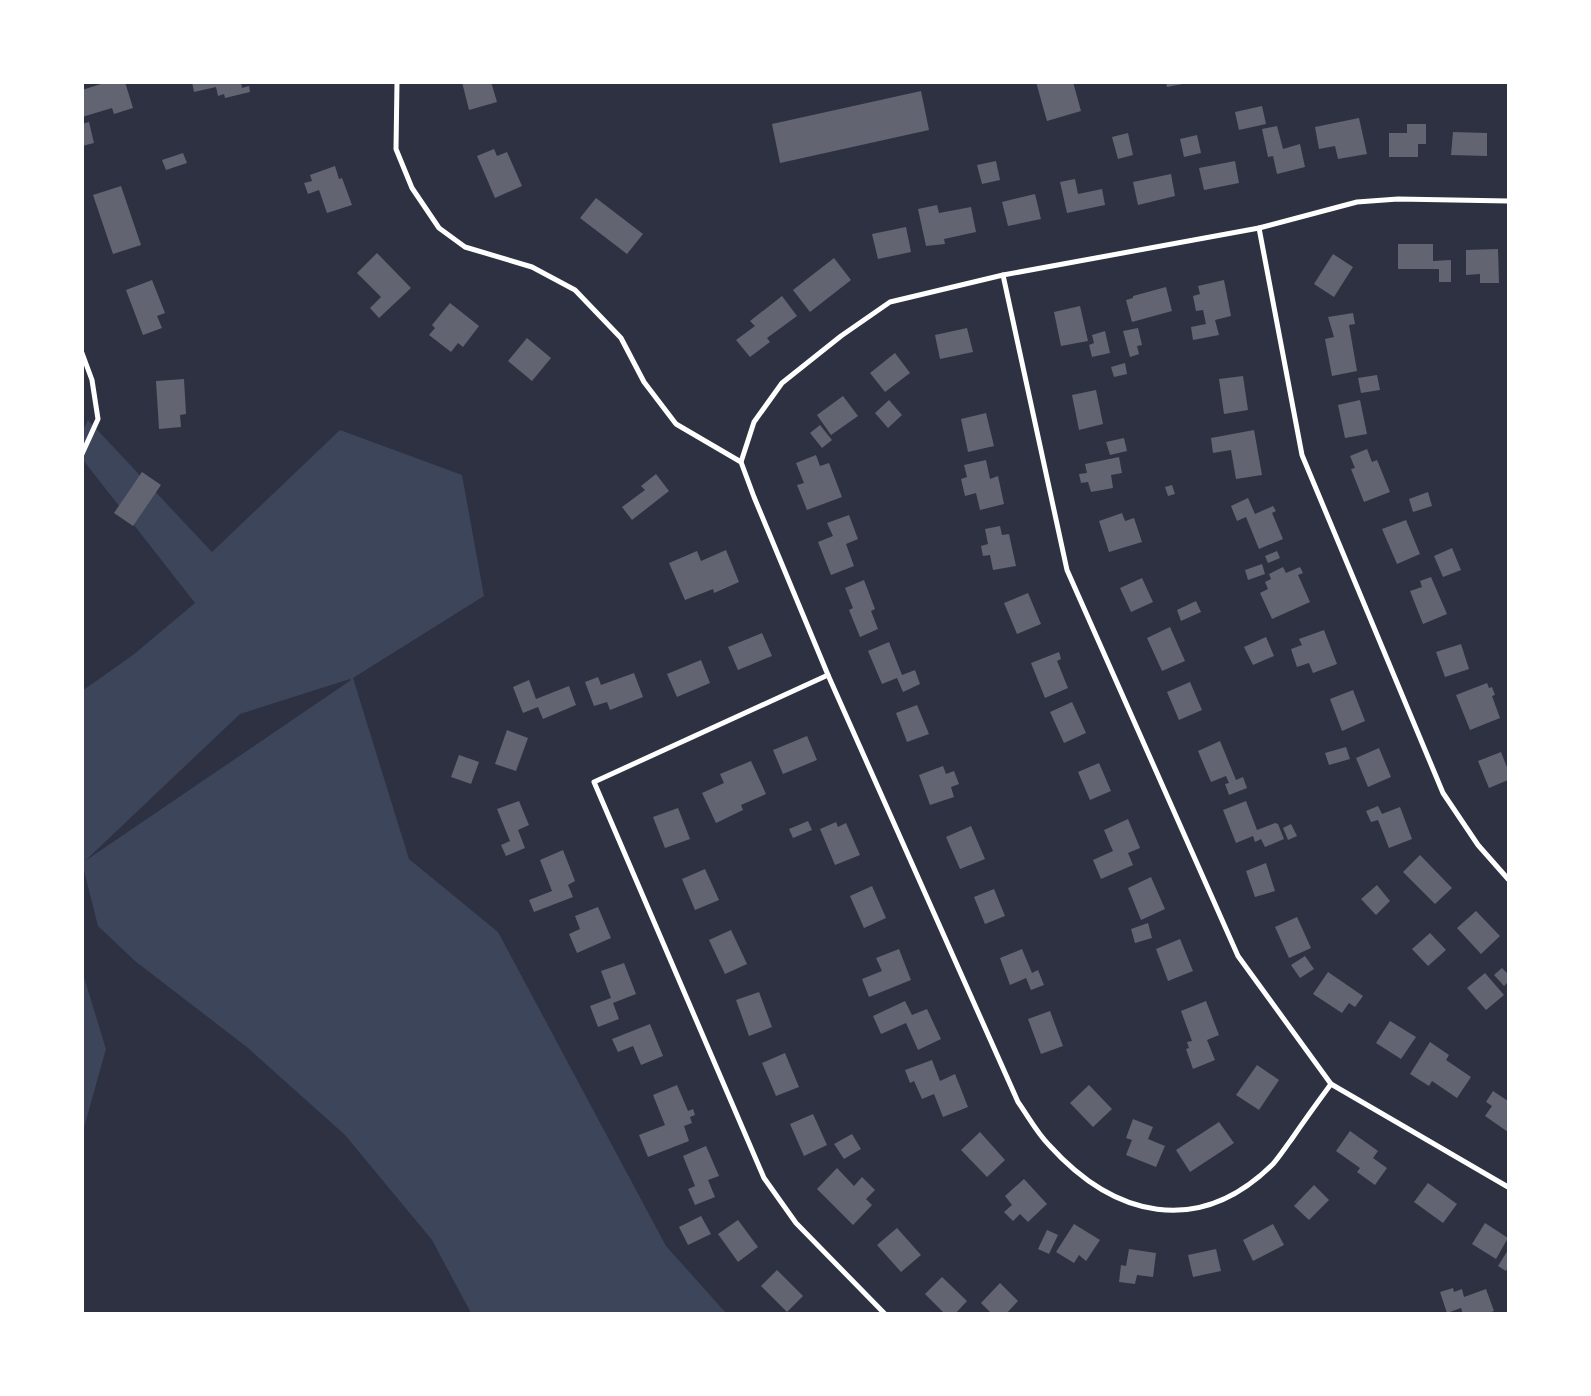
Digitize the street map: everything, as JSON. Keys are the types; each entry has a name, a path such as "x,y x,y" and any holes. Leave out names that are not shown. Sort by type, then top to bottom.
{"street":[{"path":"397,82 396,149 412,188 439,228 465,247 532,266 576,290 621,338 644,382 676,424 742,462"},
{"path":"1331,1084 1273,1164 1233,1195 1201,1209 1165,1212 1126,1203 1086,1179 1048,1145 1018,1102 828,675 754,497 742,462 754,422 782,384 841,336 890,302 1004,275 1259,228 1357,202 1398,199 1508,201"},
{"path":"1259,228 1302,455 1443,793 1478,845 1508,879"},
{"path":"1004,275 1068,570 1238,956 1331,1084 1508,1187"},
{"path":"82,354 92,380 98,419 82,454"},
{"path":"828,675 594,782 764,1178 796,1223 884,1314"}],"shaded area":[{"path":"88,420 212,552 340,430 462,475 484,596 353,678 409,859 498,932 666,1246 726,1313 471,1313 432,1240 345,1135 248,1048 135,961 98,926 83,867 82,691 133,655 195,603 83,460 83,430","holes":["351,680 85,861 240,714"]},
{"path":"82,974 106,1049 83,1131"}],"building":[{"path":"107,82 125,82 133,108 114,114 112,108 82,117 82,90"},
{"path":"192,82 241,82 242,88 249,86 250,92 225,98 224,94 218,96 216,87 194,92"},
{"path":"462,82 491,82 497,102 469,110"},
{"path":"1036,82 1073,82 1081,111 1047,121"},
{"path":"1166,82 1188,82 1188,83 1167,87"},
{"path":"921,91 929,130 780,163 772,124"},
{"path":"1262,106 1266,124 1239,130 1235,112"},
{"path":"1359,118 1367,154 1338,159 1335,146 1319,149 1315,127"},
{"path":"89,122 94,143 82,146 82,124"},
{"path":"1407,124 1426,124 1426,144 1418,144 1418,157 1389,157 1389,133 1407,133"},
{"path":"1277,126 1283,149 1300,144 1305,167 1277,174 1273,156 1268,157 1262,129"},
{"path":"1453,132 1487,133 1487,156 1451,155"},
{"path":"1128,133 1133,155 1118,159 1112,137"},
{"path":"1197,135 1201,153 1184,157 1180,139"},
{"path":"494,149 497,156 507,152 522,186 495,198 477,156"},
{"path":"183,153 187,163 166,170 162,160"},
{"path":"996,161 1000,180 982,184 977,165"},
{"path":"1235,161 1239,183 1204,190 1199,168"},
{"path":"335,166 339,179 342,178 352,205 327,213 319,190 308,194 304,183 312,181 310,175"},
{"path":"1171,174 1175,196 1138,205 1133,182"},
{"path":"1075,179 1078,194 1102,189 1105,205 1067,213 1060,182"},
{"path":"121,186 141,245 113,254 93,195"},
{"path":"1035,194 1041,219 1008,226 1002,202"},
{"path":"596,198 643,234 627,254 580,218"},
{"path":"937,205 939,213 971,207 976,232 944,239 945,244 926,246 918,209"},
{"path":"906,227 911,252 878,259 872,234"},
{"path":"1398,244 1433,244 1433,261 1451,260 1451,282 1439,282 1439,269 1398,269"},
{"path":"1498,249 1499,283 1480,283 1480,274 1466,275 1466,250"},
{"path":"377,253 411,288 379,318 370,308 381,297 357,273"},
{"path":"1333,254 1353,267 1334,297 1314,284"},
{"path":"834,258 851,280 810,312 793,290"},
{"path":"152,280 165,313 157,316 162,328 143,335 126,290"},
{"path":"1224,280 1231,316 1215,320 1219,335 1193,340 1191,327 1206,324 1203,310 1196,311 1193,296 1200,294 1198,286"},
{"path":"1166,287 1172,311 1132,322 1126,300 1133,298 1133,296"},
{"path":"782,296 797,316 767,338 770,342 750,357 736,340 755,326 750,321"},
{"path":"450,303 479,326 463,347 458,343 451,352 429,335 435,328 432,325"},
{"path":"1080,306 1088,341 1061,346 1054,312"},
{"path":"1353,313 1355,324 1349,325 1357,371 1332,376 1325,339 1334,337 1328,317"},
{"path":"967,328 973,352 940,359 935,335"},
{"path":"1138,328 1142,345 1137,346 1139,354 1130,357 1123,331"},
{"path":"1105,331 1110,353 1092,357 1089,345 1094,343 1092,335"},
{"path":"527,338 551,358 532,381 508,361"},
{"path":"895,353 910,373 885,392 870,373"},
{"path":"1125,363 1127,374 1114,377 1111,367"},
{"path":"1377,375 1380,390 1361,393 1358,378"},
{"path":"1243,376 1248,410 1224,414 1219,379"},
{"path":"184,379 186,414 180,415 181,427 159,429 156,381"},
{"path":"1096,390 1103,424 1079,430 1072,395"},
{"path":"843,396 858,416 831,435 817,415"},
{"path":"889,400 902,415 888,428 875,413"},
{"path":"1360,400 1367,434 1345,438 1338,405"},
{"path":"986,413 994,446 968,452 961,419"},
{"path":"820,425 832,440 822,448 810,433"},
{"path":"1254,430 1262,475 1236,479 1231,450 1213,453 1211,438"},
{"path":"1124,438 1127,451 1110,455 1106,442"},
{"path":"1367,449 1372,462 1377,460 1390,492 1364,502 1351,469 1355,468 1350,456"},
{"path":"816,455 820,466 829,463 842,497 807,510 797,485 804,483 796,463"},
{"path":"1119,457 1122,473 1111,475 1113,488 1091,492 1088,482 1081,483 1079,474 1087,473 1085,464"},
{"path":"986,460 990,479 998,476 1004,504 980,510 976,493 965,496 961,479 967,477 964,465"},
{"path":"142,472 161,485 133,526 114,513"},
{"path":"656,474 669,491 632,520 622,507 645,490 641,486"},
{"path":"1172,485 1175,494 1168,496 1165,487"},
{"path":"1428,492 1432,506 1413,512 1409,499"},
{"path":"1248,498 1255,514 1273,506 1276,511 1272,513 1283,539 1259,549 1246,517 1237,521 1231,506"},
{"path":"1122,513 1125,521 1134,518 1142,542 1109,552 1099,521"},
{"path":"849,515 858,539 846,544 854,566 831,575 818,542 833,536 827,523"},
{"path":"1406,520 1420,554 1397,564 1382,529"},
{"path":"1000,526 1002,535 1009,534 1016,566 993,570 990,555 983,556 981,546 988,544 985,529"},
{"path":"1452,548 1461,570 1443,577 1434,556"},
{"path":"726,550 739,582 714,593 713,589 685,600 669,563 697,551 701,561"},
{"path":"1277,551 1280,558 1268,563 1265,556"},
{"path":"1262,564 1265,574 1248,580 1245,570"},
{"path":"1283,567 1286,573 1300,567 1303,573 1298,575 1310,602 1272,619 1260,593 1268,589 1265,582 1271,579 1269,574"},
{"path":"1431,577 1447,614 1423,624 1410,591 1422,587 1420,581"},
{"path":"1142,578 1153,602 1131,612 1120,588"},
{"path":"864,580 875,609 871,611 878,629 860,637 849,610 853,608 845,588"},
{"path":"1028,593 1041,624 1017,634 1004,603"},
{"path":"1196,601 1201,612 1181,621 1177,610"},
{"path":"1170,627 1185,661 1162,671 1147,638"},
{"path":"1324,630 1337,664 1313,673 1309,663 1297,667 1291,649 1302,645 1299,639"},
{"path":"762,633 772,656 738,670 728,647"},
{"path":"1266,637 1274,656 1253,665 1244,647"},
{"path":"889,642 902,675 915,670 920,684 903,692 897,678 882,684 868,651"},
{"path":"1461,644 1469,669 1445,677 1436,652"},
{"path":"1059,652 1061,659 1057,661 1068,688 1045,698 1031,663"},
{"path":"701,660 710,683 677,697 667,674"},
{"path":"634,673 643,697 610,710 607,702 594,706 585,682 598,677 601,685"},
{"path":"529,680 536,699 569,686 576,705 543,719 538,707 523,713 513,687"},
{"path":"1190,682 1202,710 1179,720 1167,692"},
{"path":"1487,683 1489,688 1492,687 1495,695 1492,696 1500,718 1470,730 1456,695"},
{"path":"1353,690 1365,721 1342,731 1330,699"},
{"path":"1072,702 1086,733 1064,743 1050,712"},
{"path":"917,705 929,734 907,742 896,713"},
{"path":"507,730 528,738 516,771 495,764"},
{"path":"807,736 817,760 783,774 773,750"},
{"path":"1220,741 1236,780 1243,777 1247,788 1229,795 1225,784 1229,783 1226,776 1211,782 1198,751"},
{"path":"1346,747 1350,759 1329,765 1325,753"},
{"path":"1379,748 1391,777 1368,787 1356,758"},
{"path":"1501,752 1508,770 1508,780 1489,788 1478,761"},
{"path":"459,755 479,762 471,784 451,777"},
{"path":"751,761 766,794 741,805 743,810 716,823 702,793 724,783 720,774"},
{"path":"1099,763 1111,791 1090,800 1078,772"},
{"path":"943,766 946,774 954,771 959,784 951,787 954,797 930,805 919,775"},
{"path":"519,801 529,825 518,830 525,848 506,856 501,845 510,841 497,809"},
{"path":"1246,801 1257,830 1275,823 1278,824 1284,839 1265,847 1261,839 1255,842 1253,836 1236,843 1223,810"},
{"path":"1378,806 1382,814 1400,807 1412,839 1389,848 1378,820 1371,822 1366,811"},
{"path":"678,808 690,839 665,848 653,817"},
{"path":"1128,819 1140,848 1128,853 1133,865 1101,879 1093,860 1113,851 1104,830"},
{"path":"808,821 812,830 793,838 789,829"},
{"path":"836,822 838,827 846,823 860,855 835,865 820,829"},
{"path":"1291,824 1297,836 1288,840 1283,828"},
{"path":"971,826 985,859 960,869 946,837"},
{"path":"563,850 575,881 568,885 573,897 534,912 529,900 552,891 540,860"},
{"path":"1420,855 1452,888 1435,904 1403,872"},
{"path":"1266,863 1275,891 1255,897 1246,871"},
{"path":"705,869 719,900 695,910 682,879"},
{"path":"1151,877 1165,909 1141,920 1128,888"},
{"path":"1377,885 1390,901 1376,915 1361,899"},
{"path":"872,886 886,918 864,928 850,896"},
{"path":"994,889 1005,916 985,924 974,897"},
{"path":"598,907 611,938 577,953 569,934 580,929 575,916"},
{"path":"1476,911 1500,936 1481,954 1457,928"},
{"path":"1297,917 1311,948 1289,958 1275,927"},
{"path":"1148,923 1152,938 1135,943 1131,929"},
{"path":"731,930 747,964 725,974 709,940"},
{"path":"1430,933 1446,950 1428,966 1412,949"},
{"path":"1180,939 1193,971 1168,981 1156,949"},
{"path":"899,949 911,980 869,997 862,979 882,971 876,958"},
{"path":"1022,949 1032,973 1038,970 1044,985 1031,990 1026,978 1010,985 1000,958"},
{"path":"1305,956 1314,969 1300,978 1291,965"},
{"path":"624,963 636,994 613,1003 619,1019 598,1027 590,1006 611,998 601,971"},
{"path":"1502,968 1508,972 1508,982 1504,986 1494,975"},
{"path":"1328,972 1363,996 1355,1007 1349,1003 1342,1013 1313,994"},
{"path":"1485,973 1504,995 1486,1010 1467,988"},
{"path":"759,992 772,1027 749,1036 736,1000"},
{"path":"905,1001 912,1015 927,1009 941,1039 918,1050 906,1023 881,1034 873,1016"},
{"path":"1206,1001 1219,1035 1207,1040 1215,1060 1193,1069 1186,1049 1189,1048 1187,1042 1192,1041 1181,1011"},
{"path":"1050,1011 1063,1046 1041,1054 1028,1019"},
{"path":"1390,1021 1416,1037 1401,1059 1376,1043"},
{"path":"650,1024 663,1056 641,1065 633,1046 618,1052 612,1039"},
{"path":"1430,1042 1449,1055 1446,1060 1471,1077 1457,1098 1432,1081 1429,1086 1410,1074"},
{"path":"785,1053 799,1087 776,1096 762,1063"},
{"path":"932,1060 940,1081 955,1074 968,1107 943,1117 934,1094 922,1099 914,1081 910,1083 905,1070"},
{"path":"1257,1065 1279,1080 1259,1110 1236,1095"},
{"path":"677,1085 688,1111 693,1109 695,1115 690,1117 692,1123 684,1126 689,1141 648,1157 639,1135 665,1125 653,1095"},
{"path":"1089,1085 1112,1109 1093,1127 1070,1103"},
{"path":"1493,1091 1508,1101 1508,1132 1485,1116 1492,1106 1486,1102"},
{"path":"813,1114 827,1145 804,1156 790,1124"},
{"path":"1133,1119 1153,1127 1148,1139 1165,1146 1156,1167 1126,1155 1132,1140 1126,1138"},
{"path":"1219,1122 1234,1143 1190,1172 1176,1150"},
{"path":"1350,1131 1378,1151 1373,1158 1387,1168 1375,1185 1357,1172 1360,1168 1336,1151"},
{"path":"980,1132 1005,1160 987,1177 961,1150"},
{"path":"852,1134 861,1149 844,1159 834,1144"},
{"path":"706,1146 719,1176 708,1180 715,1197 695,1205 688,1189 695,1186 683,1156"},
{"path":"837,1168 854,1186 862,1177 875,1190 866,1199 872,1205 853,1225 817,1189"},
{"path":"1024,1179 1047,1204 1028,1222 1020,1214 1013,1221 1004,1212 1012,1205 1005,1196"},
{"path":"1428,1183 1457,1204 1443,1223 1414,1202"},
{"path":"1314,1185 1329,1200 1309,1220 1294,1206"},
{"path":"701,1216 711,1234 688,1245 679,1227"},
{"path":"738,1220 758,1247 738,1262 718,1234"},
{"path":"1485,1223 1508,1238 1496,1259 1472,1244"},
{"path":"1074,1224 1100,1240 1086,1261 1079,1255 1074,1263 1056,1252"},
{"path":"1273,1224 1284,1245 1253,1261 1243,1240"},
{"path":"897,1228 921,1255 901,1272 877,1245"},
{"path":"1047,1230 1058,1235 1049,1254 1038,1249"},
{"path":"1129,1249 1156,1253 1153,1277 1137,1275 1135,1284 1119,1282 1121,1265 1126,1266"},
{"path":"1216,1249 1221,1271 1193,1277 1188,1255"},
{"path":"1508,1250 1508,1268 1506,1271 1498,1266"},
{"path":"777,1270 803,1296 787,1312 761,1286"},
{"path":"942,1277 967,1301 955,1314 945,1314 925,1294"},
{"path":"1000,1283 1018,1301 1006,1314 992,1314 981,1303"},
{"path":"1453,1288 1454,1292 1462,1289 1464,1297 1486,1289 1494,1311 1485,1314 1463,1314 1461,1308 1447,1313 1440,1292"}]}
